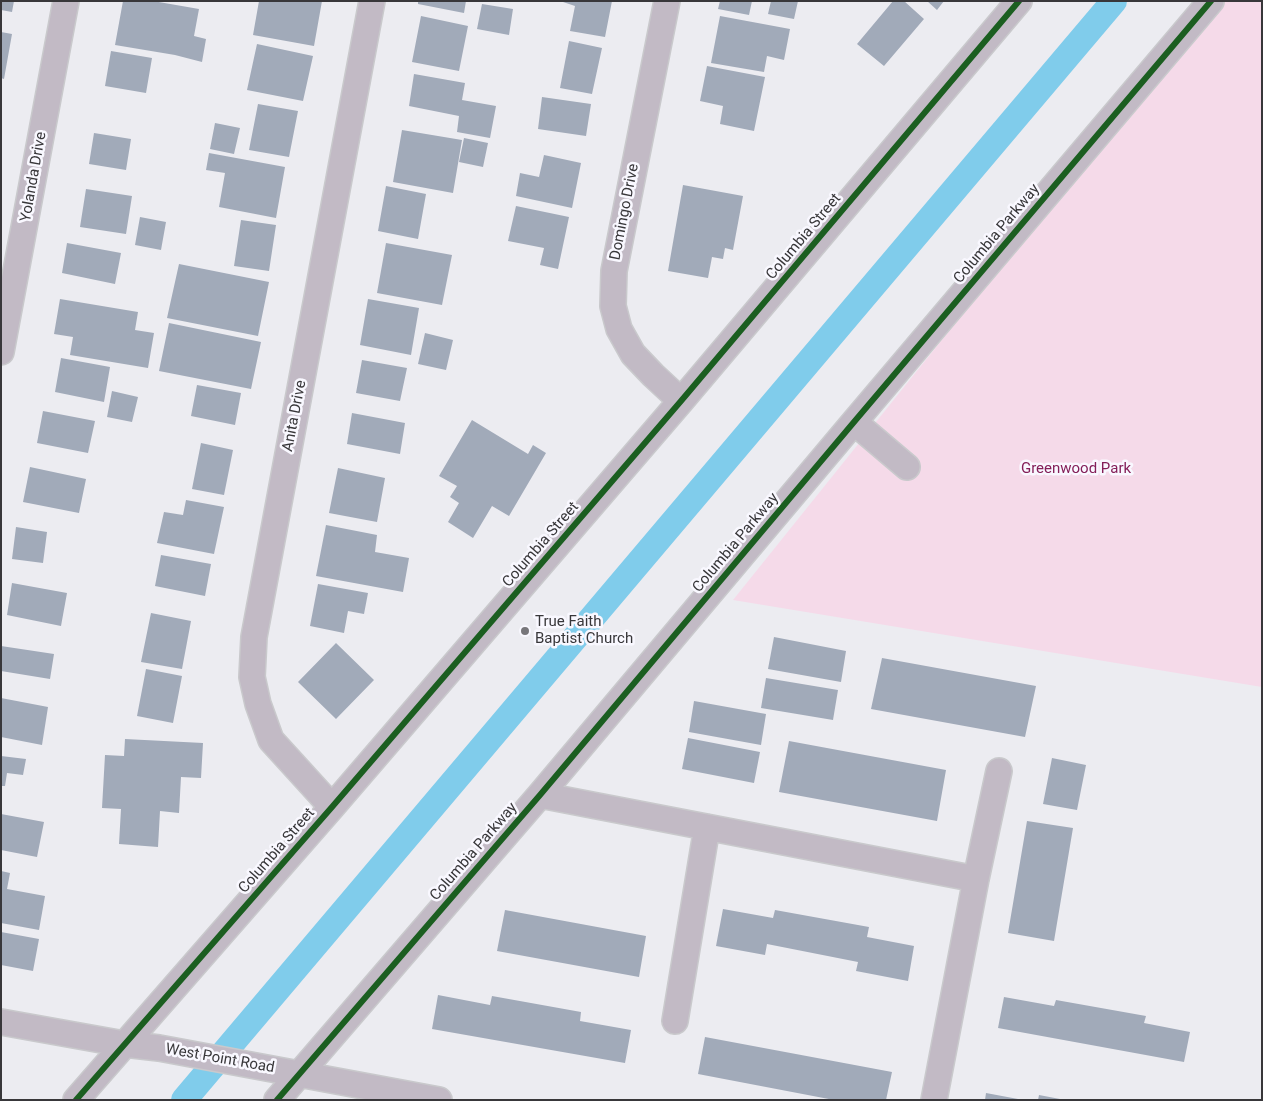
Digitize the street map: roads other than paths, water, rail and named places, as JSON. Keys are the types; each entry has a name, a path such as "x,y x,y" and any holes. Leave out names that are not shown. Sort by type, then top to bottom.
{"street":[{"name":"Yolanda Drive","path":"1,352 66,1"},
{"name":"Anita Drive","path":"332,807 271,740 258,704 252,677 254,637 372,1"},
{"name":"Domingo Drive","path":"667,1 614,271 613,306 619,329 633,354 653,376 681,401"},
{"name":"Columbia Street","path":"76,1100 332,807 681,401 1019,1"},
{"name":"Columbia Parkway","path":"278,1100 540,795 1211,1"},
{"path":"854,422 907,467"},
{"path":"934,1100 976,879 999,771"},
{"path":"540,795 976,879"},
{"path":"675,1021 707,827"},
{"name":"West Point Road","path":"1,1022 124,1044 160,1048 439,1100"}],"waterway":[{"path":"184,1100 1114,1"}],"place":[{"name":"True Faith Baptist Church","path":"525,631"}],"park label":[{"name":"Greenwood Park","path":"1076,469"}]}
